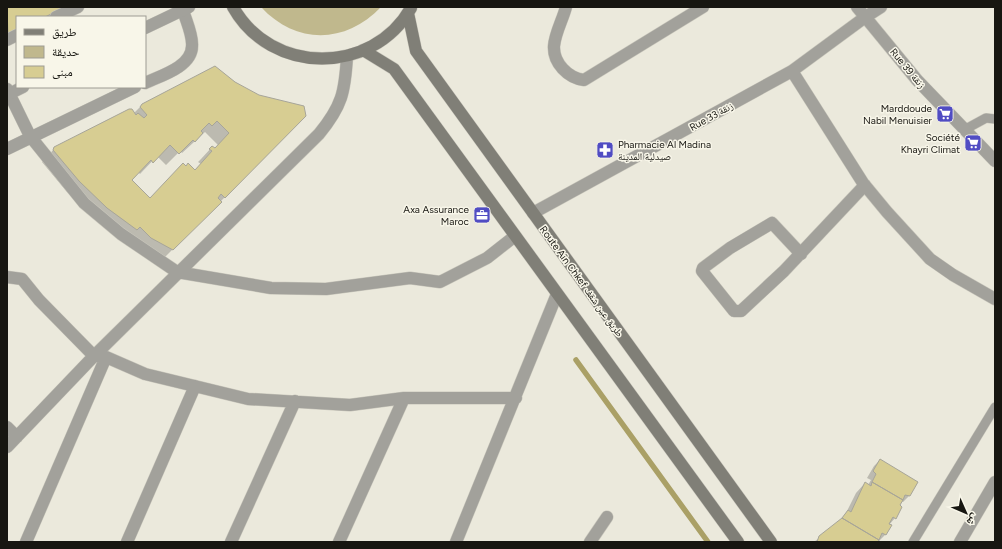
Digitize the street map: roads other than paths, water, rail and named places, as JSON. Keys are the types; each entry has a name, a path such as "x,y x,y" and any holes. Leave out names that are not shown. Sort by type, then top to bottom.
{"main road":[{"path":"233,7 252,31 277,49 296,56 316,59 347,56 363,50 388,34 410,10"},
{"name":"Route Aïn Chkef طريق عين شقف","path":"410,10 416,51 771,542"},
{"path":"363,50 394,69 738,542"}],"street":[{"path":"58,16 78,7"},
{"path":"566,7 554,46 556,56 561,68 568,74 575,79 584,80 703,7"},
{"name":"Rue 39 زنقة","path":"857,7 864,18 917,80 995,161"},
{"name":"Rue 33 زنقة","path":"534,213 792,71 881,7"},
{"path":"146,27 184,8 192,46 190,55 177,68 146,83"},
{"path":"7,40 16,36"},
{"path":"7,447 177,272 319,134 332,118 340,103 345,88 347,56"},
{"path":"792,71 865,185 930,259 953,275 995,298"},
{"path":"20,88 8,92 30,136 84,203 120,234 177,272 271,288 326,289 410,278 440,282 487,258 515,236"},
{"path":"7,149 30,136 134,88"},
{"path":"801,254 772,223 730,248 703,268 702,271 734,311 741,311 784,272 801,254 865,185"},
{"path":"7,277 22,279 39,300 94,356 106,357 145,374 248,399 350,405 404,398 516,398"},
{"path":"456,542 516,398 557,294"},
{"path":"26,542 106,357"},
{"path":"127,542 195,386"},
{"path":"339,542 404,398"},
{"path":"231,542 295,401"},
{"path":"7,426 17,437"},
{"path":"960,542 995,482"},
{"path":"590,542 607,516"}],"lane":[{"path":"964,130 986,118 995,118"},
{"path":"913,542 995,407"}],"waterway":[{"path":"576,360 708,542"}],"place":[{"name":"Marddoude Nabil Menuisier","path":"945,114"},
{"name":"Société Khayri Climat","path":"973,143"},
{"name":"Pharmacie Al Madina صيدلية المدينة","path":"605,150"},
{"name":"Axa Assurance Maroc","path":"482,215"}]}
